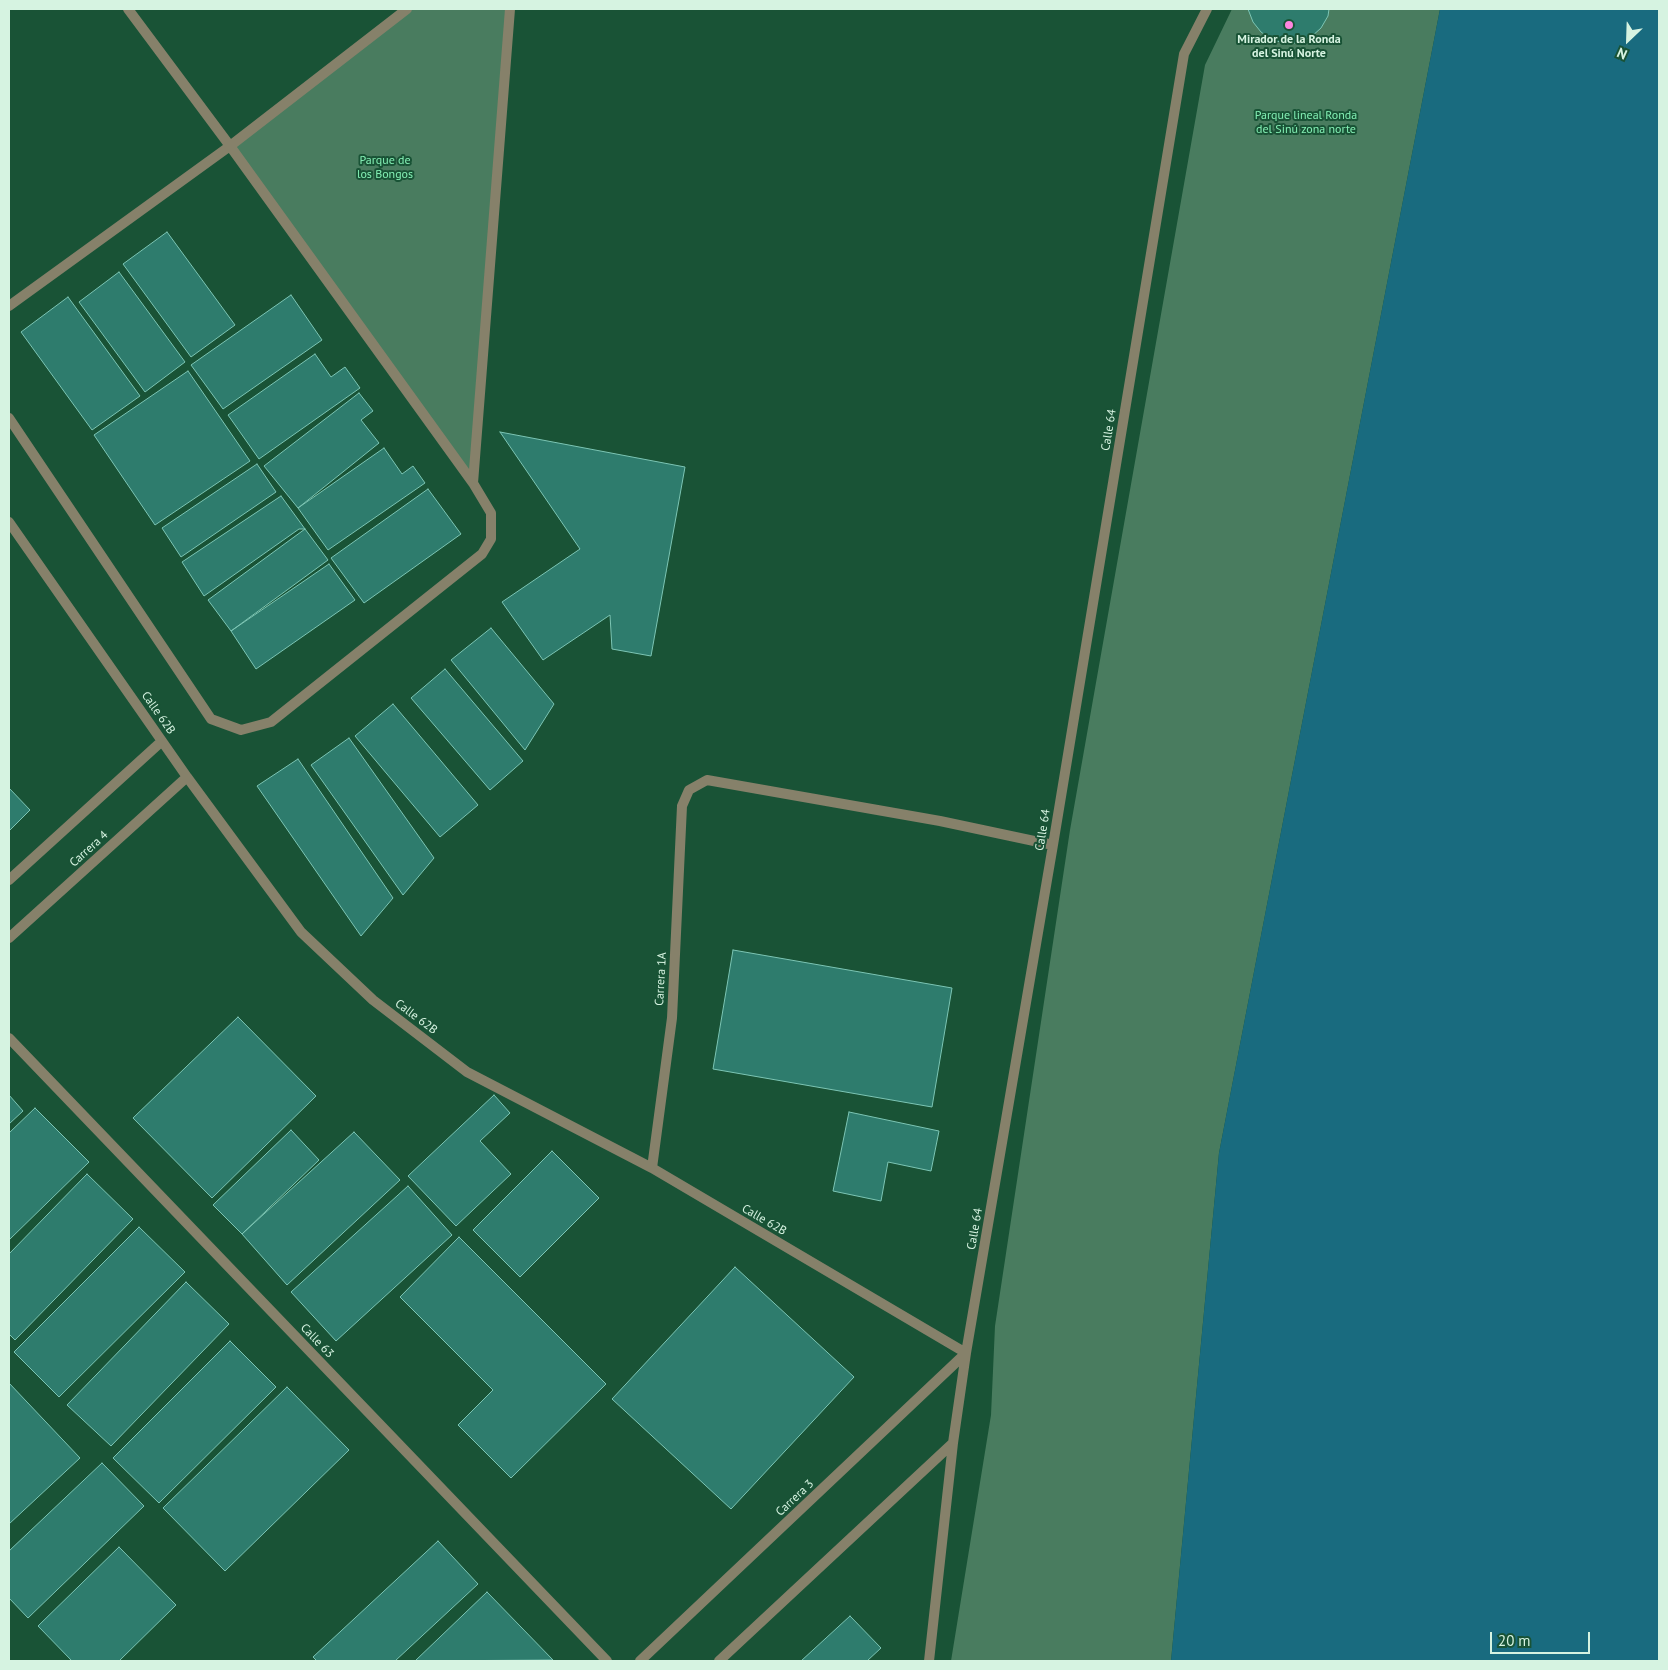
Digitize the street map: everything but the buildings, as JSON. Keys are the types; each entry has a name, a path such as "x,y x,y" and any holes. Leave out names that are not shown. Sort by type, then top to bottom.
{"street":[{"path":"9,418 211,719 241,730 271,722 482,554 491,539 490,514 474,483 230,146 128,9"},
{"path":"9,306 230,146 407,9"},
{"path":"474,483 510,9"},
{"name":"Calle 64","path":"929,1661 953,1443 966,1353 1054,845 1184,54 1207,9"},
{"name":"Calle 62B","path":"9,522 187,777 301,932 372,1000 467,1072 652,1168 966,1353"},
{"path":"9,880 162,740"},
{"name":"Carrera 4","path":"9,938 187,777"},
{"name":"Carrera 1A","path":"652,1168 672,1018 682,806 689,790 707,780 940,821 1054,845"},
{"name":"Calle 63","path":"9,1038 607,1661"},
{"name":"Carrera 3","path":"640,1661 966,1353"},
{"path":"719,1661 953,1443"}],"green space":[{"name":"Parque de los Bongos","path":"407,9 510,9 473,483 230,146"},
{"name":"Parque lineal Ronda del Sinú zona norte","path":"1232,9 1440,9 1219,1153 1171,1661 951,1661 991,1415 995,1326 1070,830 1205,65"}],"water":[{"path":"1440,9 1659,9 1659,1661 1171,1661 1219,1153"}],"place":[{"name":"Mirador de la Ronda del Sinú Norte","path":"1289,25"}]}
